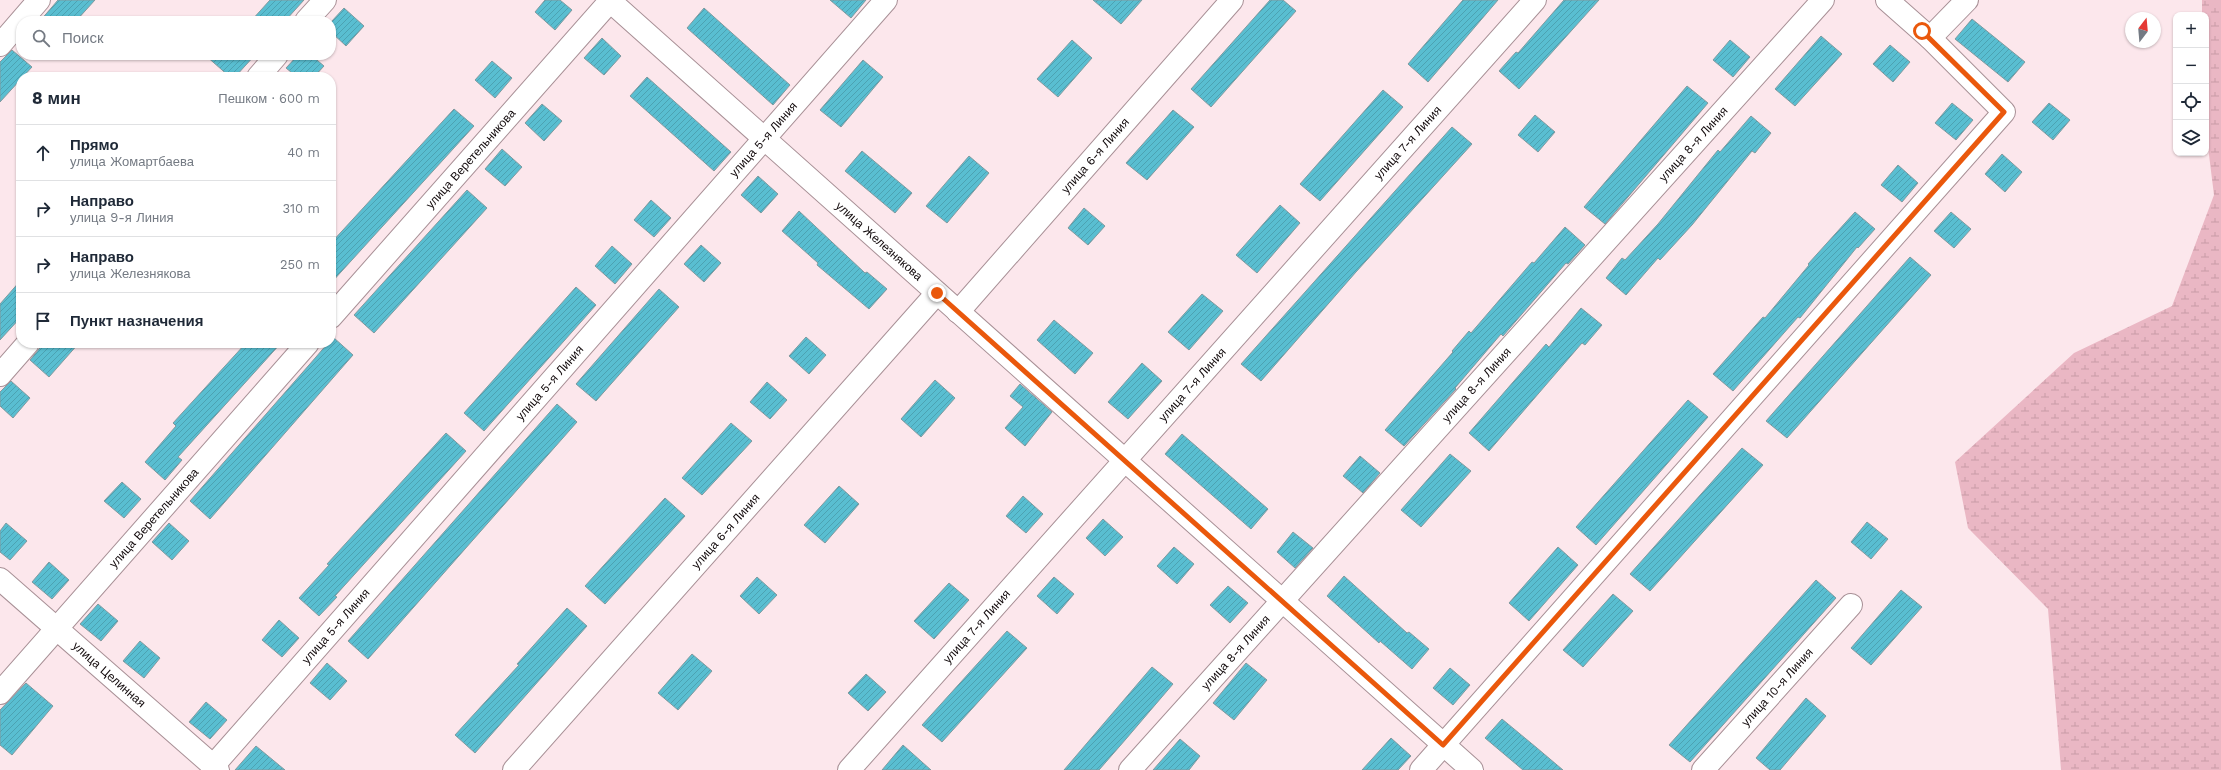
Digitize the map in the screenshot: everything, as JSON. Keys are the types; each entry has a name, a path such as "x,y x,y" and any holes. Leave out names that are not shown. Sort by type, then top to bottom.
{"street":[{"path":"25,16 39,0"},
{"path":"311,16 325,0"},
{"name":"улица Железнякова","path":"610,0 1472,770"},
{"name":"улица Веретельникова","path":"336,311 610,0"},
{"name":"улица 5-я Линия","path":"215,768 763,138 886,0"},
{"name":"улица 6-я Линия","path":"958,312 1232,0"},
{"name":"улица 7-я Линия","path":"849,770 1535,0"},
{"name":"улица 8-я Линия","path":"1130,770 1823,0"},
{"path":"1421,770 2004,112 1930,38 1887,0"},
{"path":"1930,38 1967,0"},
{"path":"0,45 16,27"},
{"path":"262,72 273,60"},
{"name":"улица 6-я Линия","path":"514,770 937,293"},
{"path":"0,375 24,348"},
{"name":"улица Веретельникова","path":"0,693 304,348"},
{"name":"улица Целинная","path":"0,579 215,768"},
{"name":"улица 10-я Линия","path":"1703,770 1851,605"}],"green space":[{"path":"2202,0 2221,0 2221,770 2061,770 2048,609 1968,528 1955,462 2074,353 2172,306 2214,195 2209,155 2209,12 2202,12"}],"building":[{"path":"58,0 95,0 81,16 44,16"},
{"path":"270,0 304,0 290,16 256,16"},
{"path":"545,0 560,0 572,10 555,30 535,12"},
{"path":"830,0 866,0 851,18"},
{"path":"1093,0 1142,0 1121,24"},
{"path":"1270,0 1283,0 1296,11 1211,107 1191,89"},
{"path":"1463,0 1498,0 1428,82 1408,64"},
{"path":"1564,0 1599,0 1519,89 1499,71 1516,52 1518,53"},
{"path":"344,8 364,26 346,46 336,37 336,17"},
{"path":"704,8 790,85 773,105 687,28"},
{"path":"1972,19 2025,62 2008,82 1955,39"},
{"path":"1821,36 1842,54 1795,106 1775,89"},
{"path":"602,38 621,56 604,75 584,58"},
{"path":"1072,40 1092,58 1058,97 1037,79"},
{"path":"1730,40 1750,57 1733,77 1713,60"},
{"path":"1890,45 1910,62 1893,82 1873,64"},
{"path":"12,50 16,53 16,60 24,60 32,67 27,72 16,72 16,84 0,102 0,62"},
{"path":"211,60 250,60 240,72 224,72"},
{"path":"293,60 317,60 324,66 319,72 291,72 286,68"},
{"path":"863,60 883,77 841,127 820,110"},
{"path":"492,61 512,78 495,98 475,80"},
{"path":"647,77 731,152 714,171 630,96"},
{"path":"1687,86 1708,103 1605,224 1584,207"},
{"path":"1383,90 1403,107 1320,201 1300,184"},
{"path":"1952,103 1973,120 1956,140 1935,123"},
{"path":"2049,103 2070,120 2053,140 2032,122"},
{"path":"542,104 562,121 544,141 525,123"},
{"path":"454,109 474,126 336,278 336,238"},
{"path":"1173,110 1194,127 1147,180 1126,163"},
{"path":"1535,115 1555,132 1538,152 1518,135"},
{"path":"1751,116 1771,133 1755,153 1752,151 1692,225 1660,260 1658,258 1626,295 1606,278 1622,258 1625,260 1658,224 1718,150 1720,152"},
{"path":"1452,127 1472,144 1356,272 1261,381 1241,364"},
{"path":"502,149 522,167 505,186 485,169"},
{"path":"862,151 912,193 895,213 845,171"},
{"path":"2002,154 2022,172 2005,192 1985,174"},
{"path":"969,156 989,173 947,223 926,206"},
{"path":"1898,165 1918,183 1902,202 1881,185"},
{"path":"758,176 778,194 761,213 741,195"},
{"path":"467,190 487,208 374,333 354,315"},
{"path":"651,200 671,218 654,237 634,220"},
{"path":"1280,205 1300,223 1257,273 1236,255"},
{"path":"1084,208 1105,226 1088,245 1068,228"},
{"path":"799,211 865,273 867,272 887,289 869,309 817,265 818,263 782,231"},
{"path":"1855,212 1875,229 1858,248 1857,247 1800,318 1798,317 1733,391 1713,374 1763,317 1765,318 1809,265 1808,264"},
{"path":"1951,212 1971,229 1954,248 1934,231"},
{"path":"1565,227 1585,245 1568,264 1566,263 1503,336 1501,334 1455,388 1456,389 1404,446 1385,430 1453,352 1452,351 1469,331 1471,333 1532,262 1534,263"},
{"path":"701,245 721,263 704,282 684,264"},
{"path":"612,246 632,264 615,284 595,266"},
{"path":"1910,257 1931,275 1787,438 1766,421"},
{"path":"16,286 16,322 0,340 0,304"},
{"path":"576,287 596,305 484,431 464,413"},
{"path":"659,289 679,307 596,401 576,384"},
{"path":"1202,294 1223,311 1189,350 1168,332"},
{"path":"1581,308 1602,325 1585,345 1582,343 1489,451 1469,433 1546,344 1549,347"},
{"path":"1054,320 1093,353 1075,374 1037,340"},
{"path":"806,337 826,355 809,374 789,356"},
{"path":"336,340 353,355 210,519 190,501 324,348 336,348"},
{"path":"40,348 75,348 49,377 30,360"},
{"path":"241,348 276,348 178,457 182,460 165,480 145,462 176,426 173,423"},
{"path":"1142,363 1162,381 1128,419 1108,402"},
{"path":"935,380 955,398 921,437 901,419"},
{"path":"11,381 30,398 13,418 0,406 0,392"},
{"path":"767,382 787,400 770,419 750,402"},
{"path":"1020,384 1052,412 1025,446 1005,428 1023,407 1010,396"},
{"path":"1688,400 1708,417 1596,545 1576,527"},
{"path":"557,404 577,422 368,659 348,641"},
{"path":"731,423 752,441 702,495 682,478"},
{"path":"446,433 466,451 335,596 337,597 319,616 299,598 329,565 327,564"},
{"path":"1182,434 1268,509 1251,529 1165,454"},
{"path":"1742,448 1763,465 1650,591 1630,574"},
{"path":"1450,454 1471,471 1421,527 1401,510"},
{"path":"1360,456 1380,473 1363,493 1343,476"},
{"path":"122,482 141,499 124,518 104,501"},
{"path":"839,486 859,504 825,543 804,525"},
{"path":"1023,496 1043,514 1026,533 1006,516"},
{"path":"665,498 685,516 605,604 585,586"},
{"path":"1103,519 1123,537 1105,556 1086,538"},
{"path":"1867,522 1888,539 1871,559 1851,542"},
{"path":"6,523 27,541 10,560 0,552 0,531"},
{"path":"169,523 189,541 172,560 152,542"},
{"path":"1293,532 1313,548 1295,568 1277,552"},
{"path":"1174,547 1194,564 1177,584 1157,566"},
{"path":"1558,547 1578,565 1529,621 1509,603"},
{"path":"49,562 69,580 52,599 32,582"},
{"path":"1344,576 1407,633 1409,632 1429,649 1412,669 1380,641 1379,643 1327,596"},
{"path":"757,577 777,595 759,614 740,596"},
{"path":"1054,577 1074,594 1057,614 1037,596"},
{"path":"1816,580 1836,598 1690,762 1669,745"},
{"path":"949,583 969,600 934,639 914,621"},
{"path":"1228,586 1248,603 1230,623 1210,605"},
{"path":"1901,590 1922,607 1871,665 1851,648"},
{"path":"1613,594 1633,611 1583,667 1563,650"},
{"path":"98,604 118,621 101,641 80,624"},
{"path":"567,608 587,626 475,753 455,735 519,665 517,664"},
{"path":"279,620 299,638 282,657 262,640"},
{"path":"1007,631 1027,648 942,742 922,725"},
{"path":"140,641 160,658 144,678 123,661"},
{"path":"692,654 712,671 678,710 658,693"},
{"path":"327,663 347,681 330,700 310,683"},
{"path":"1246,663 1267,680 1234,720 1213,703"},
{"path":"1152,667 1173,684 1099,770 1064,770"},
{"path":"1450,668 1470,685 1453,705 1433,688"},
{"path":"866,674 886,692 868,711 848,693"},
{"path":"26,683 53,706 12,755 0,745 0,710"},
{"path":"1806,698 1826,716 1780,770 1770,770 1756,758"},
{"path":"206,702 227,720 210,739 189,722"},
{"path":"1502,719 1563,770 1523,770 1485,738"},
{"path":"1391,738 1411,756 1398,770 1362,770"},
{"path":"1180,739 1200,756 1189,770 1153,770"},
{"path":"903,745 931,770 882,770"},
{"path":"256,746 285,770 235,770"}],"route":[{"path":"937,293 1443,745 2004,112 1922,31"}]}
